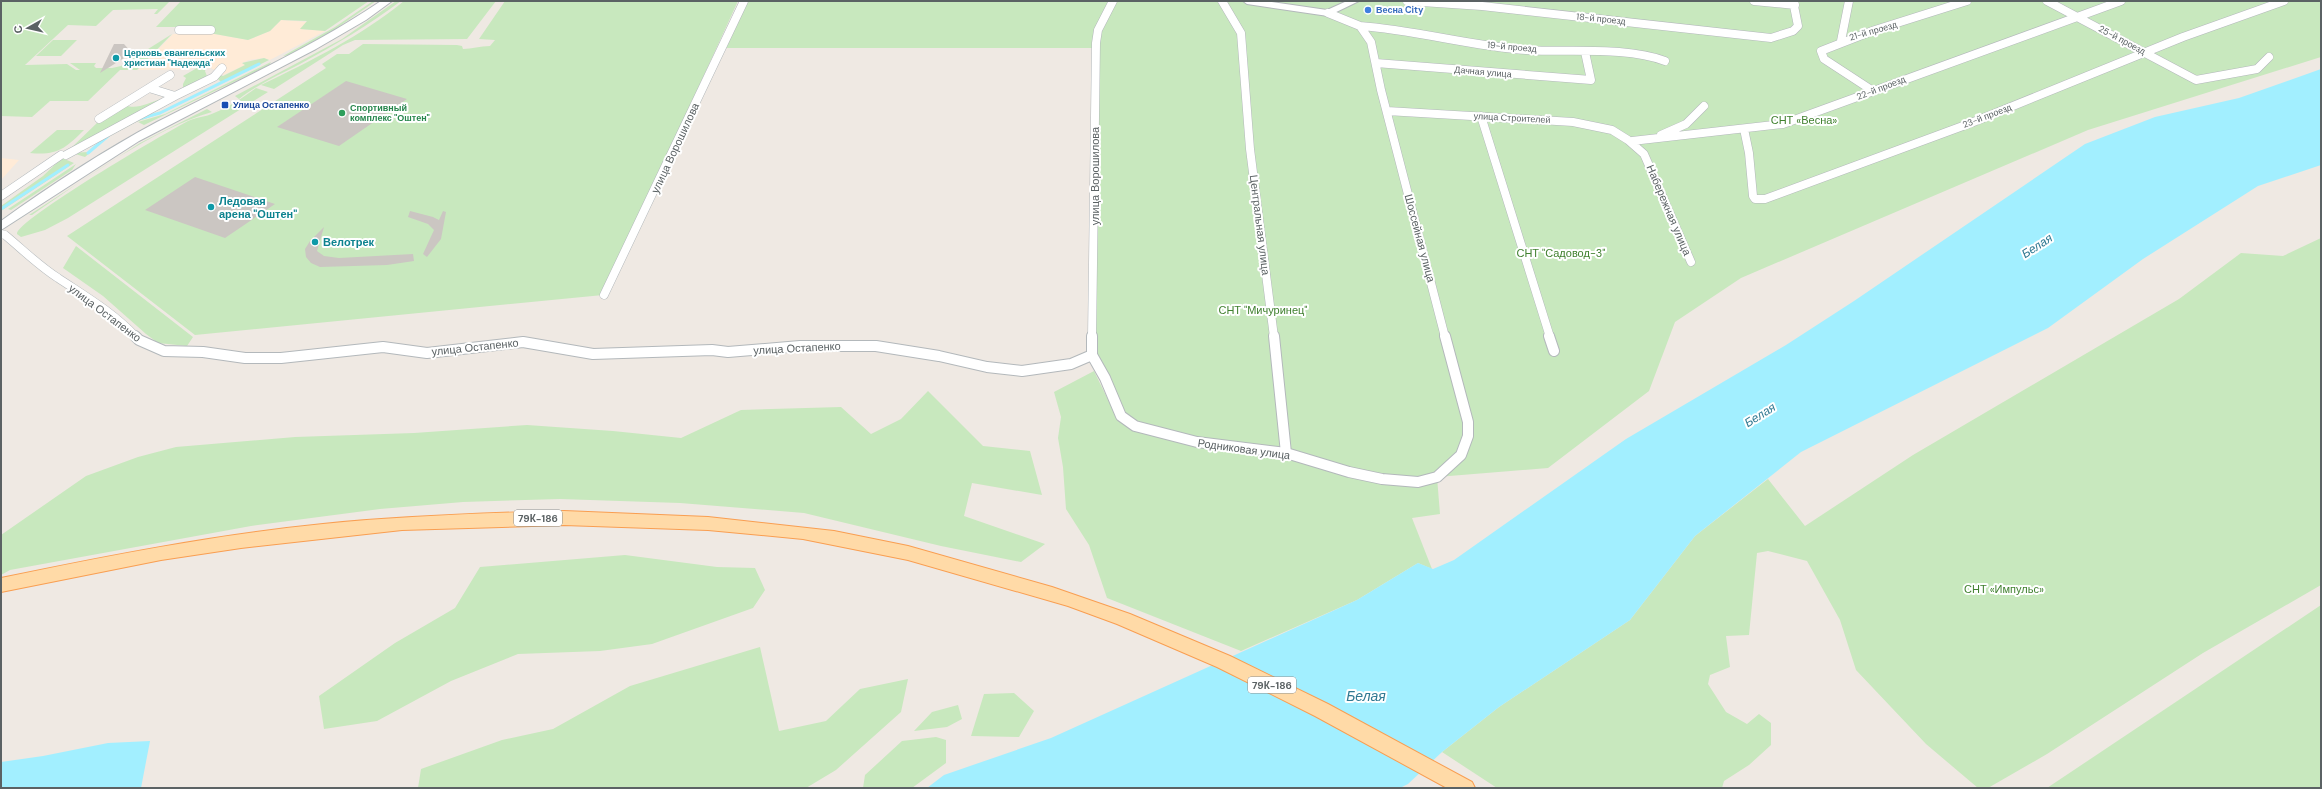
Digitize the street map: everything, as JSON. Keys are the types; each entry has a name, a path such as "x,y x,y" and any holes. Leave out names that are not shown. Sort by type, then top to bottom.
{"main road":[{"path":"1,226 74,175 113,152 183,113 332,38 387,1"},
{"name":"79К-186","path":"1,585 76,568 255,538 362,526 474,518 590,517 702,522 793,531 894,549 1071,600 1242,670 1347,721 1465,788"}],"street":[{"name":"улица Ворошилова","path":"604,295 630,244 744,1"},
{"name":"улица Ворошилова","path":"1092,355 1096,162 1094,86 1096,43 1100,23 1113,1"},
{"name":"Центральная улица","path":"1222,1 1241,33 1246,78 1250,149 1266,269 1270,318 1276,348 1286,453"},
{"path":"1247,1 1328,13 1360,26"},
{"path":"1328,13 1340,6 1355,1"},
{"name":"18-й проезд","path":"1407,1 1482,6 1770,38 1793,31 1798,26 1794,3"},
{"path":"1754,1 1794,3"},
{"path":"1841,41 1848,1"},
{"path":"1947,1 1955,5"},
{"name":"21-й проезд","path":"1873,91 1824,59 1821,51 1841,41 1967,1"},
{"name":"25-й проезд","path":"2047,1 2196,80 2257,69 2269,57"},
{"name":"22-й проезд","path":"1632,141 1653,140 1783,124 2121,1"},
{"name":"23-й проезд","path":"1744,129 1750,153 1753,196 1760,200 1971,122 2145,53 2284,1"},
{"name":"19-й проезд","path":"1360,26 1386,28 1525,50 1614,53 1665,61"},
{"name":"Шоссейная улица","path":"1360,26 1371,42 1424,258 1468,422 1468,436 1461,455 1450,468 1437,477"},
{"path":"178,30 210,30"},
{"name":"Дачная улица","path":"1376,63 1591,80 1585,52"},
{"path":"1,196 64,155 214,77 222,68"},
{"path":"99,119 170,75"},
{"path":"149,88 175,96"},
{"path":"1632,141 1666,134 1686,124 1704,106"},
{"name":"улица Строителей","path":"1387,111 1594,124 1620,132 1632,141"},
{"path":"1481,116 1554,351"},
{"name":"Набережная улица","path":"1632,141 1644,154 1653,171 1691,262"},
{"name":"улица Остапенко","path":"1,234 5,235 56,278 86,296 126,326 139,340 164,351 203,352 245,358 281,358 383,347 427,353 523,342 567,348 593,354 712,350 728,352 838,345 876,346 939,356 987,367 1022,371 1071,364 1082,361 1092,355"},
{"name":"Родниковая улица","path":"1092,355 1105,378 1121,416 1135,426 1198,442 1286,453 1349,472 1382,479 1418,482 1437,477"}],"shaded area":[{"path":"281,20 308,22 300,29 325,31 270,60 264,58 249,60 242,63 245,65 223,75 204,64 191,69 138,70 173,34 209,33 248,40 270,31"},
{"path":"1,158 19,160 1,180"}],"green space":[{"path":"1,1 170,1 157,14 154,14 158,9 113,10 96,26 68,25 25,65 67,64 76,70 80,70 70,63 96,63 94,66 96,68 112,68 121,66 172,34 137,70 120,70 88,101 50,101 32,117 1,116"},
{"path":"181,1 369,1 325,31 300,29 307,21 281,20 270,31 248,40 209,33 176,33 181,27 156,27"},
{"path":"373,1 376,1 334,30 289,55 283,56 335,27"},
{"path":"396,1 401,1 339,42 261,84 239,99 235,96 342,39"},
{"path":"404,1 496,1 467,39 355,40 343,45 274,89 261,85 353,37 388,14"},
{"path":"505,1 738,1 603,295 195,335 67,236 326,68 322,64 337,54 349,54 363,44 457,45 462,46 463,49 490,46 495,40 479,39"},
{"path":"744,1 2321,1 2321,57 2088,130 1741,278 1675,322 1649,391 1548,468 1437,477 1440,514 1412,518 1432,569 1418,563 1357,600 1241,651 1107,598 1089,545 1066,509 1063,467 1058,438 1061,417 1054,392 1094,371 1114,412 1120,415 1092,355 1095,48 722,48"},
{"path":"53,40 77,40 61,56 36,56"},
{"path":"264,58 269,60 162,113 136,122 108,137 85,157 72,153 88,152 106,136 135,120 160,112 221,82 217,78 220,75 223,76 245,65 242,63"},
{"path":"271,62 269,65 144,125 138,122 165,114"},
{"path":"204,64 207,67 205,71 208,79 183,89 183,84 186,78 183,76"},
{"path":"256,88 268,92 68,218 45,230 21,237 17,234 23,226 40,212 94,176 188,121 225,108"},
{"path":"161,99 164,100 69,150 98,122 124,105 133,107"},
{"path":"207,109 212,112 166,130 108,163 140,143"},
{"path":"57,130 84,130 72,142 54,152 39,154 30,153"},
{"path":"62,158 74,163 1,211 1,206 43,176"},
{"path":"76,164 72,170 11,210 8,209"},
{"path":"88,177 32,215 29,215"},
{"name":"СНТ «Импульс»","path":"2321,238 2321,585 2203,653 2047,754 1988,788 1978,788 1926,744 1856,670 1840,620 1807,561 1768,551 1757,553 1749,635 1726,636 1730,667 1710,675 1708,684 1726,712 1747,724 1759,714 1771,723 1771,745 1749,765 1724,781 1722,788 1497,788 1442,752 1499,707 1630,620 1695,536 1768,479 1805,526 1913,455 2179,299 2241,253 2283,256"},
{"path":"76,246 193,337 187,346 158,343 103,296 63,268"},
{"path":"928,391 983,446 1030,451 1042,495 972,483 964,516 1045,544 1021,562 941,546 804,513 680,503 560,499 463,502 380,509 251,526 10,570 1,575 1,535 86,476 138,457 176,447 295,437 414,433 527,425 613,431 681,438 741,410 841,407 871,434 901,419"},
{"path":"625,555 717,567 755,568 765,590 753,608 652,644 600,651 518,654 451,681 377,721 324,729 319,696 395,643 455,608 480,567"},
{"path":"2321,605 2321,788 2047,788"},
{"path":"760,647 779,731 826,721 860,689 908,679 901,712 836,770 806,788 418,788 421,769 502,740 553,729 630,686"},
{"path":"1014,693 1034,711 1019,737 971,736 984,694"},
{"path":"958,705 962,719 947,727 914,731 932,712"},
{"path":"936,737 946,740 946,763 912,788 863,788 865,775 902,741"}],"water":[{"name":"Белая","path":"2321,69 2321,165 2258,186 2143,259 2048,328 1801,452 1695,536 1630,620 1499,707 1442,752 1408,784 1400,788 927,788 944,775 1051,738 1357,600 1418,563 1433,569 1454,560 1626,439 1786,345 1854,301 2085,144 2155,117 2239,98"},
{"path":"150,741 141,788 1,788 1,762 43,756 108,743"}],"building":[{"name":"Церковь евангельских христиан \"Надежда\"","path":"114,44 124,44 132,53 100,73"},
{"name":"Спортивный комплекс \"Оштен\"","path":"346,81 407,99 339,146 277,127"},
{"name":"Ледовая арена \"Оштен\"","path":"195,177 275,204 225,238 145,210"},
{"path":"410,211 439,220 443,211 446,212 441,239 427,257 423,254 434,230 428,224 408,217"},
{"path":"324,227 317,251 324,256 339,258 413,254 414,261 387,265 320,267 311,263 306,257 305,249 310,241"}],"waterway":[{"path":"138,119 160,113 259,64"},
{"path":"88,153 108,136"},
{"path":"1,209 68,165"}],"place":[{"name":"Весна City","path":"1368,10"},
{"name":"Церковь евангельских христиан \"Надежда\"","path":"116,58"},
{"name":"Улица Остапенко","path":"225,105"},
{"name":"Спортивный комплекс \"Оштен\"","path":"342,113"},
{"name":"Ледовая арена \"Оштен\"","path":"211,207"},
{"name":"Велотрек","path":"315,242"}],"park label":[{"name":"СНТ «Весна»","path":"1804,120"},
{"name":"СНТ \"Садовод-3\"","path":"1561,253"},
{"name":"СНТ \"Мичуринец\"","path":"1263,310"}]}
